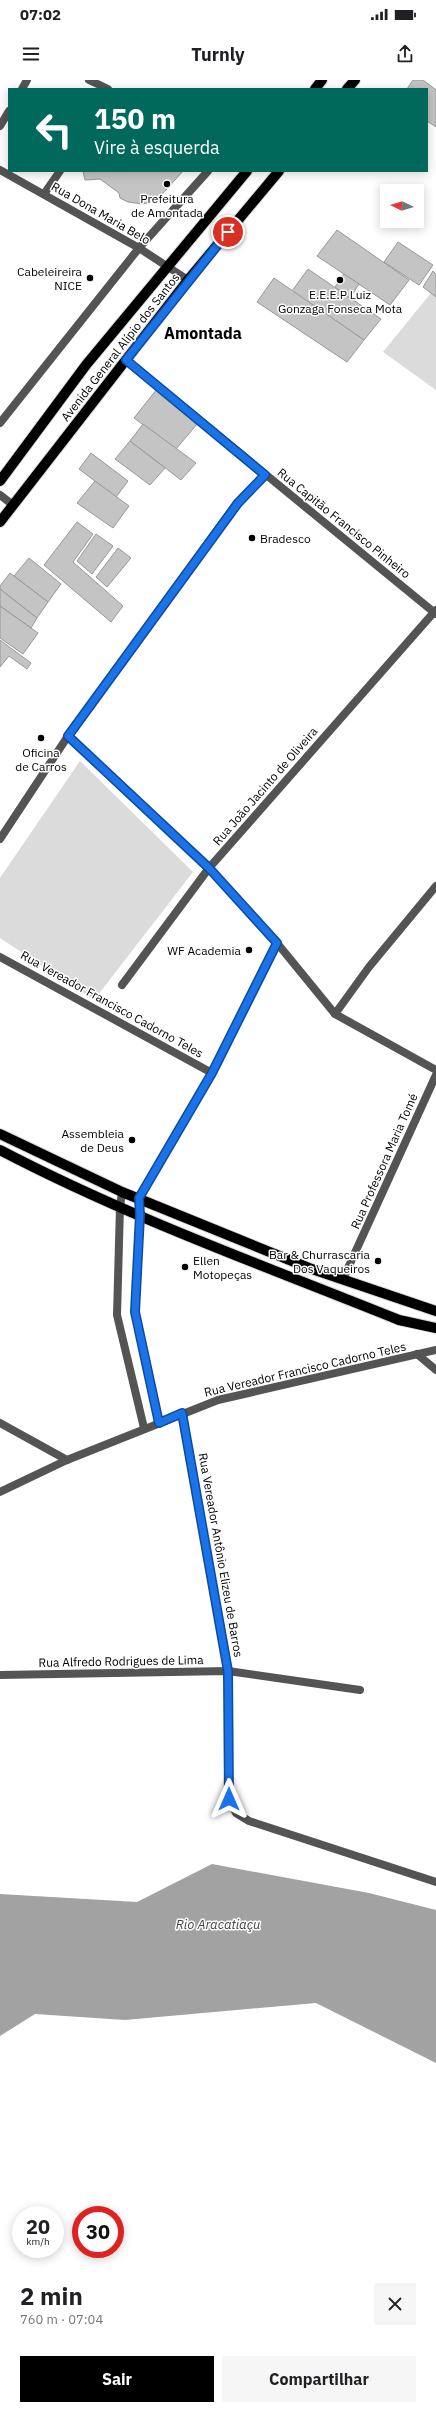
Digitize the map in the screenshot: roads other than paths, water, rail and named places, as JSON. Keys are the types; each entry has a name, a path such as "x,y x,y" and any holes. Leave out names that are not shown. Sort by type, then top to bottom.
{"main road":[{"path":"316,88 322,80"},
{"path":"348,88 355,80"},
{"name":"Avenida General Alípio dos Santos","path":"0,481 86,365 246,172"},
{"name":"Avenida General Alípio dos Santos","path":"0,522 188,280 278,172"},
{"path":"0,1134 122,1192 343,1279 436,1311"},
{"path":"0,1150 42,1172 120,1207 399,1320 436,1328"}],"street":[{"path":"89,80 106,88"},
{"path":"0,126 8,113"},
{"name":"Rua Dona Maria Belo","path":"0,170 139,248 188,280"},
{"path":"44,194 59,172"},
{"path":"0,423 139,248 207,172"},
{"name":"Rua Capitão Francisco Pinheiro","path":"126,360 265,475 435,612"},
{"path":"0,839 68,736 238,503 265,475"},
{"path":"0,495 13,505"},
{"name":"Rua João Jacinto de Oliveira","path":"122,985 209,868 435,612"},
{"path":"68,736 209,868 277,943 335,1014 436,1070"},
{"path":"335,1014 369,967 436,886"},
{"path":"159,1423 135,1312 140,1215 139,1198 212,1073 277,943"},
{"name":"Rua Vereador Francisco Cadorno Teles","path":"0,957 212,1073"},
{"name":"Rua Professora Maria Tomé","path":"343,1279 436,1075"},
{"path":"122,1192 120,1207 117,1315 144,1428"},
{"name":"Rua Vereador Francisco Cadorno Teles","path":"0,1492 66,1460 218,1400 436,1350"},
{"name":"Rua Vereador Francisco Cadorno Teles","path":"417,1354 436,1370"},
{"name":"Rua Vereador Antônio Elizeu de Barros","path":"182,1413 228,1671 229,1799 236,1813 249,1821 436,1882"},
{"path":"0,1423 66,1460"},
{"name":"Rua Alfredo Rodrigues de Lima","path":"0,1675 228,1671 360,1690"}],"water":[{"name":"Rio Aracatiaçu","path":"212,1864 369,1893 436,1910 436,2063 316,2003 125,2020 35,2014 0,2036 0,1894 137,1902"}],"place":[{"name":"Prefeitura de Amontada","path":"167,184"},
{"name":"Cabeleireira NICE","path":"90,278"},
{"name":"E.E.E.P Luiz Gonzaga Fonseca Mota","path":"340,280"},
{"name":"Bradesco","path":"252,538"},
{"name":"Oficina de Carros","path":"41,738"},
{"name":"WF Academia","path":"249,950"},
{"name":"Assembleia de Deus","path":"132,1140"},
{"name":"Bar & Churrascaria Dos Vaqueiros","path":"378,1261"},
{"name":"Ellen Motopeças","path":"185,1267"}],"district":[{"name":"Amontada","path":"203,333"}]}
